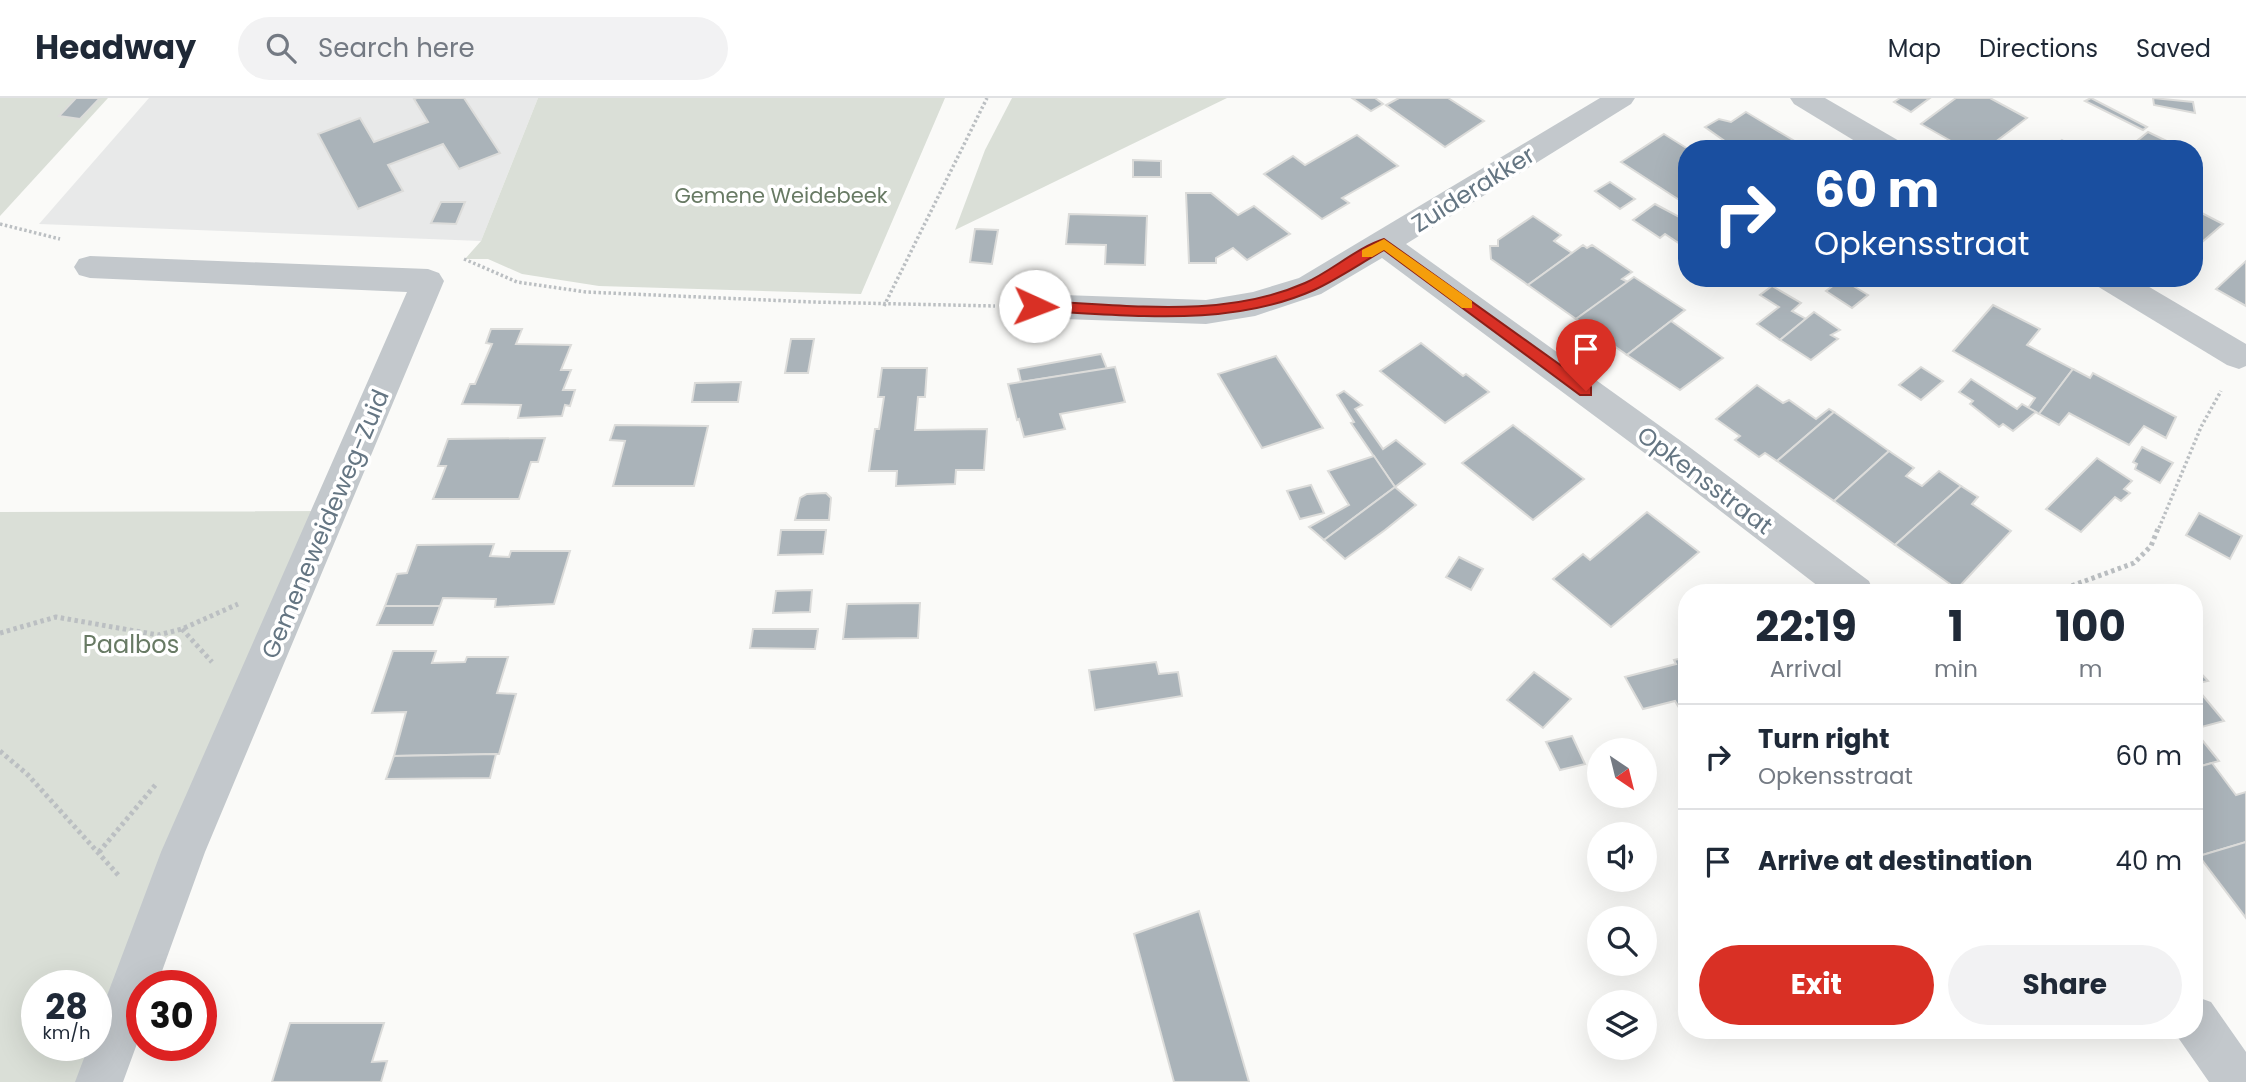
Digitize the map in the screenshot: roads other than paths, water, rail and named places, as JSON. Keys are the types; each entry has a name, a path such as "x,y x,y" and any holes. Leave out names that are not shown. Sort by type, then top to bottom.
{"street":[{"name":"Zuiderakker","path":"1035,306 1206,312 1255,304 1310,286 1384,244 1621,98"},
{"path":"1804,98 1875,140"},
{"name":"Opkensstraat","path":"1384,244 1686,464 1843,584"},
{"name":"Gemeneweideweg-Zuid","path":"90,267 428,281 183,852 99,1082"},
{"path":"2123,287 2239,356"},
{"path":"2203,1032 2238,1082"}],"park label":[{"name":"Gemene Weidebeek","path":"781,195"},
{"name":"Paalbos","path":"131,644"}]}
